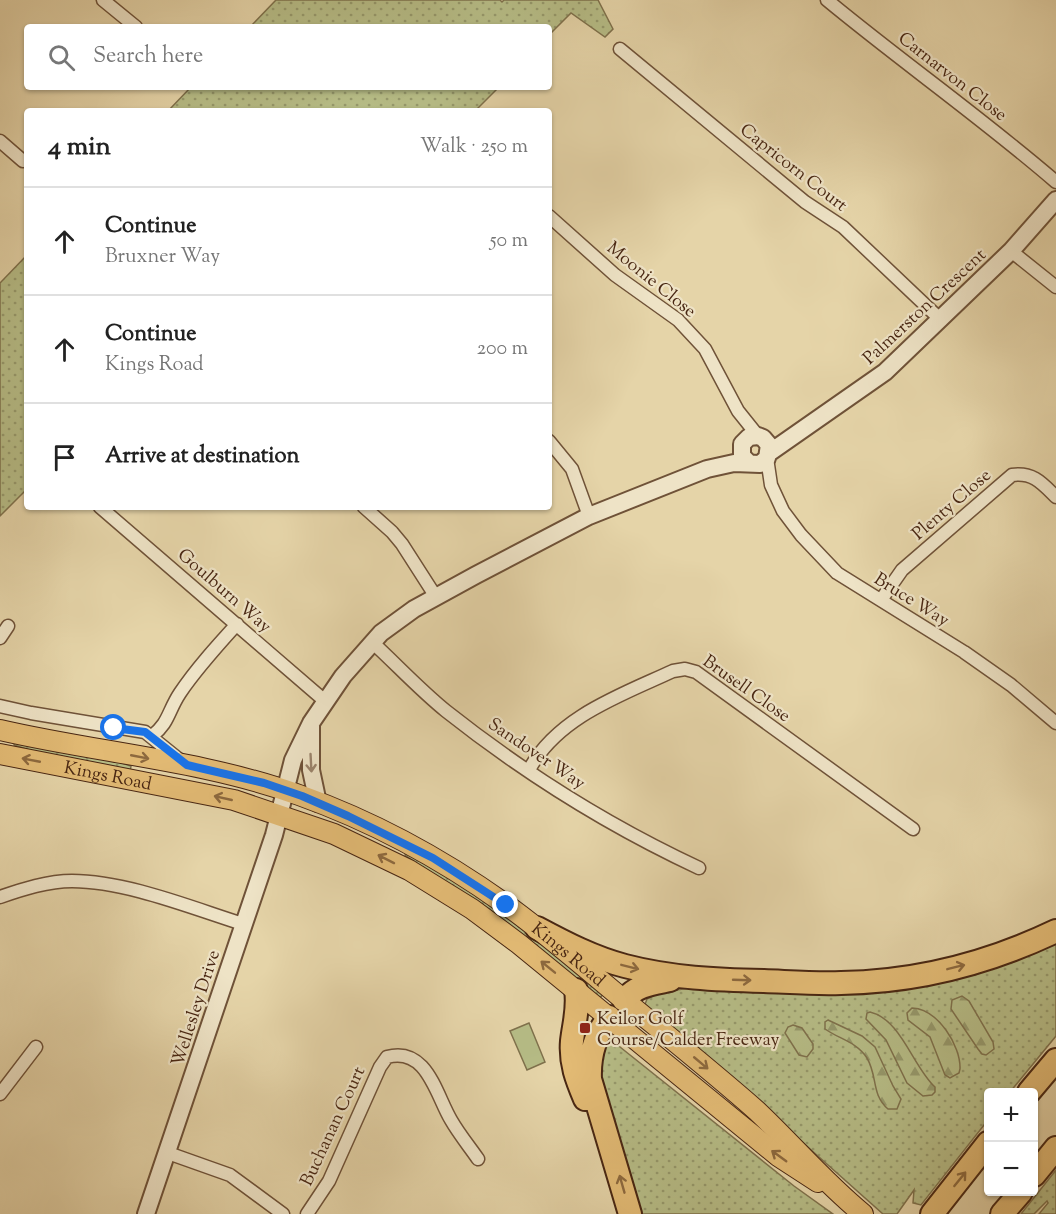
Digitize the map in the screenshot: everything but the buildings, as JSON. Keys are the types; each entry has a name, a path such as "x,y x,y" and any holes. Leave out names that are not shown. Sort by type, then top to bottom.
{"highway":[{"path":"537,928 575,948 614,962 683,978 841,983 899,979 975,962 1021,947 1056,931"},
{"path":"624,1000 630,993 644,985 683,978"},
{"path":"576,990 578,1008 572,1042 573,1069 585,1099 613,1154"},
{"path":"609,1017 601,1028 595,1043 589,1071 592,1089 630,1214"},
{"path":"1032,1088 1056,1059"},
{"path":"932,1214 984,1148"},
{"path":"1038,1170 1056,1148"},
{"path":"1002,1214 1017,1196"}],"main road":[{"name":"Kings Road","path":"0,730 54,742 187,765 284,790 371,826 433,858 481,887 537,928 624,1000 757,1112 863,1214"},
{"name":"Kings Road","path":"0,754 234,800 345,839 424,879 484,917 778,1156 845,1199"},
{"path":"609,1017 624,1000"}],"street":[{"path":"103,0 132,24"},
{"name":"Carnarvon Close","path":"827,0 1056,182"},
{"name":"Capricorn Court","path":"620,49 805,202 843,227 941,320"},
{"path":"0,141 23,161"},
{"name":"Palmerston Crescent","path":"764,446 773,437 806,426 837,407 885,372 1011,251 1056,200"},
{"name":"Moonie Close","path":"552,219 615,275 678,320 705,349 738,411 764,446"},
{"path":"1011,251 1056,287"},
{"name":"Moonie Close","path":"738,411 745,454"},
{"path":"749,437 764,446 760,464 745,454 749,437"},
{"path":"552,444 572,469 589,516"},
{"name":"Bruce Way","path":"764,446 771,485 783,511 837,573 1011,685 1056,723"},
{"path":"284,790 298,747 325,701 372,642 398,621 436,597 589,516 745,454"},
{"name":"Bruce Way","path":"745,454 771,485"},
{"name":"Plenty Close","path":"881,600 902,570 1012,475 1024,474 1037,478 1056,497"},
{"name":"Goulburn Way","path":"104,510 325,701"},
{"path":"367,510 402,543 436,597"},
{"path":"152,736 165,724 172,706 190,678 237,624"},
{"path":"0,638 8,626"},
{"name":"Sandover Way","path":"372,642 444,709 529,770 609,822 648,844 699,868"},
{"name":"Brusell Close","path":"529,770 543,749 557,734 582,716 673,671 686,669 696,672 913,829"},
{"path":"0,706 137,730 152,736 187,765"},
{"path":"311,723 311,770 318,803"},
{"name":"Wellesley Drive","path":"147,1214 274,835 284,790"},
{"path":"0,897 28,887 72,881 119,885 243,924"},
{"path":"0,1094 36,1047"},
{"name":"Buchanan Court","path":"307,1214 329,1181 380,1067 387,1057 407,1056 428,1072 450,1120 478,1159"},
{"path":"168,1153 230,1175 283,1214"}],"green space":[{"path":"276,0 500,0 502,2 504,0 598,0 613,29 605,37 571,13 552,32 552,24 253,24"},
{"path":"188,90 496,90 478,108 171,108"},
{"path":"24,258 24,492 0,516 0,283"},
{"path":"15,740 109,759 131,766 130,772 45,755 14,745"},
{"path":"407,851 480,894 605,992 599,999 405,855"},
{"path":"1056,939 1056,1036 1013,1088 984,1088 984,1125 921,1205 913,1203 914,1190 897,1214 883,1214 756,1101 644,1007 647,999 659,993 695,987 805,990"},
{"path":"962,996 969,1001 993,1042 994,1049 986,1055 978,1049 951,1009 952,1000"},
{"path":"912,1008 931,1015 946,1030 957,1050 959,1073 950,1078 945,1075 930,1037 908,1020 907,1013"},
{"path":"867,1013 881,1016 898,1034 935,1087 932,1095 923,1096 907,1083 886,1040 866,1019"},
{"path":"828,1020 862,1036 875,1047 901,1099 897,1109 888,1109 879,1097 873,1072 863,1053 853,1044 825,1029 825,1022"},
{"path":"529,1023 545,1062 527,1070 510,1031"},
{"path":"793,1025 802,1028 813,1044 813,1049 807,1057 799,1055 785,1033 788,1027"},
{"path":"605,1035 794,1186 833,1214 637,1214 596,1075"},
{"path":"1056,1170 1056,1214 1039,1214 1048,1203 1047,1201 1034,1214 1021,1214 1035,1196 1038,1196 1038,1193"}],"place":[{"name":"Keilor Golf Course/Calder Freeway","path":"585,1028"}],"route":[{"path":"114,728 145,732 187,765 264,783 348,816 402,841 458,872 506,905"}]}
